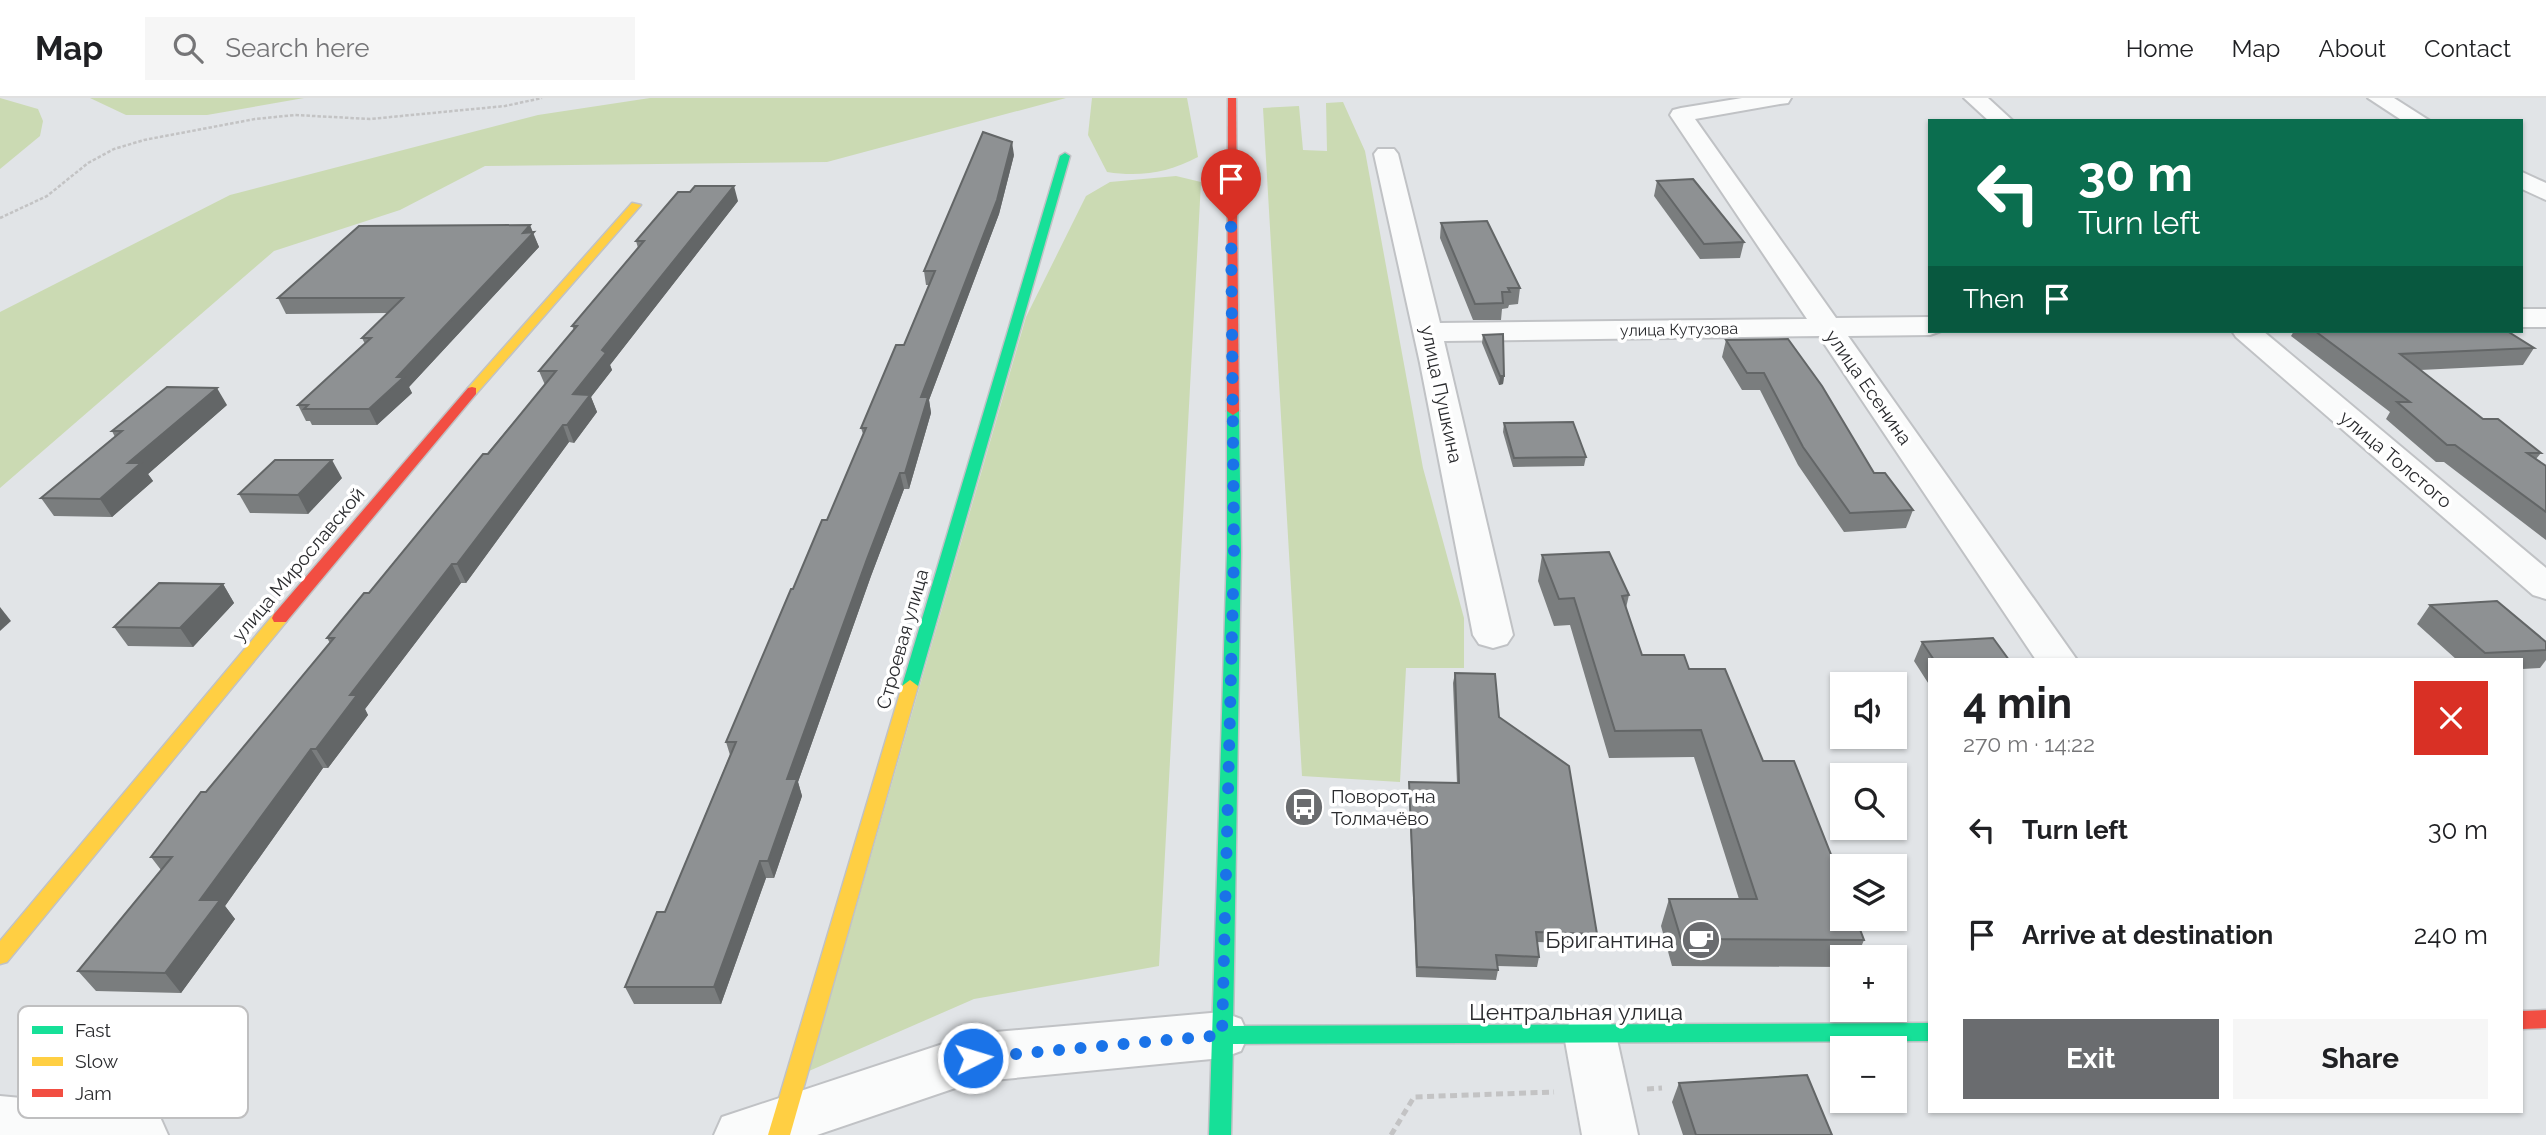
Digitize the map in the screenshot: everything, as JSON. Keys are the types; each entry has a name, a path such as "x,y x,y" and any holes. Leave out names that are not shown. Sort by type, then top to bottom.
{"street":[{"path":"1220,1135 1234,552 1232,98"},
{"name":"улица Есенина","path":"1780,98 1681,115 2056,658"},
{"path":"1975,98 1999,119"},
{"path":"2379,98 2416,119"},
{"name":"улица Пушкина","path":"1385,153 1429,332 1493,635"},
{"name":"Строевая улица","path":"768,1131 1065,156"},
{"path":"2523,180 2546,193"},
{"name":"улица Мирославской","path":"0,957 414,457 636,205"},
{"path":"2523,318 2546,318"},
{"name":"улица Кутузова","path":"1429,332 1928,326"},
{"name":"улица Толстого","path":"2248,333 2546,587"},
{"path":"2523,1020 2546,1020"},
{"name":"Центральная улица","path":"1222,1035 1928,1032"},
{"path":"768,1131 973,1058 1222,1035"},
{"path":"1590,1035 1605,1113"},
{"path":"0,1121 140,1135"}],"path":[{"path":"0,218 47,196 105,153 144,140 255,119 295,115 370,119 505,106 542,98"},
{"path":"1391,1135 1414,1097 1605,1113 1662,1088"}],"green space":[{"path":"0,98 38,109 43,121 40,136 0,169"},
{"path":"90,98 304,98 207,115 126,115"},
{"path":"650,98 1066,98 827,162 485,166 400,210 274,251 0,488 0,312 230,195 538,115"},
{"path":"1092,98 1187,98 1198,157 1176,167 1154,172 1107,172 1088,135"},
{"path":"1343,102 1365,151 1423,468 1464,618 1464,668 1406,668 1400,782 1302,776 1263,108 1299,106 1303,150 1327,151 1326,103"},
{"path":"1176,176 1201,182 1159,966 974,999 809,1071 1026,317 1086,196 1110,182"}],"building":[{"path":"983,132 1012,142 997,200 921,397 928,397 905,473 900,473 787,779 797,779 768,861 760,861 714,987 625,987 657,912 665,912 736,742 726,742 822,520 827,520 866,428 861,428 896,345 904,345 935,271 924,271"},
{"path":"1693,179 1744,242 1704,244 1657,181"},
{"path":"695,186 734,186 602,350 606,353 573,394 590,395 567,425 563,425 457,564 452,564 350,695 357,695 316,749 311,749 200,900 220,900 165,973 78,971 172,857 151,857 201,792 206,792 334,638 327,638 364,593 369,593 483,454 488,454 556,371 539,371 577,326 572,326 644,241 636,241 678,192 690,192"},
{"path":"1487,221 1520,288 1508,288 1510,292 1502,292 1503,303 1475,304 1441,223"},
{"path":"530,225 523,233 534,232 397,377 404,377 369,409 304,409 308,405 298,405 371,338 362,338 403,298 278,298 359,226"},
{"path":"2318,333 2510,333 2534,348 2400,354 2483,419 2498,419 2541,453 2527,453 2546,466 2546,512 2455,445 2447,445 2397,402 2410,402"},
{"path":"1503,334 1504,376 1500,376 1483,335"},
{"path":"1788,339 1822,386 1874,473 1885,473 1913,510 1850,513 1803,447 1764,373 1747,373 1726,340"},
{"path":"167,387 217,388 128,463 141,463 100,499 41,498 122,431 112,431"},
{"path":"1573,422 1586,457 1514,458 1504,423"},
{"path":"275,460 332,460 298,495 239,494"},
{"path":"1609,552 1629,595 1622,596 1642,655 1684,655 1689,669 1725,669 1763,761 1794,761 1831,854 1830,931 1861,931 1864,940 1681,939 1669,899 1757,899 1701,730 1615,731 1574,598 1559,599 1542,555"},
{"path":"159,583 223,584 180,628 114,627"},
{"path":"2497,601 2546,642 2546,650 2485,653 2430,605"},
{"path":"1993,638 2008,658 1933,658 1922,642"},
{"path":"1455,673 1495,674 1499,717 1569,766 1597,934 1536,932 1539,957 1496,955 1498,970 1417,967 1409,782 1459,783"},
{"path":"1807,1075 1832,1135 1696,1135 1679,1083"}],"traffic: fast":[{"path":"910,686 1065,156"},
{"path":"1220,1135 1234,552 1233,411"},
{"path":"1222,1035 1928,1032"}],"traffic: slow":[{"path":"472,391 636,205"},
{"path":"0,956 280,618"},
{"path":"779,1135 910,686"}],"traffic: jam":[{"path":"1232,98 1233,411"},
{"path":"280,618 472,391"},
{"path":"2523,1020 2546,1019"}],"place":[{"name":"Поворот на Толмачёво","path":"1304,807"},
{"name":"Бригантина","path":"1701,940"}],"route":[{"path":"973,1058 1222,1035 1234,552 1231,221"}]}
